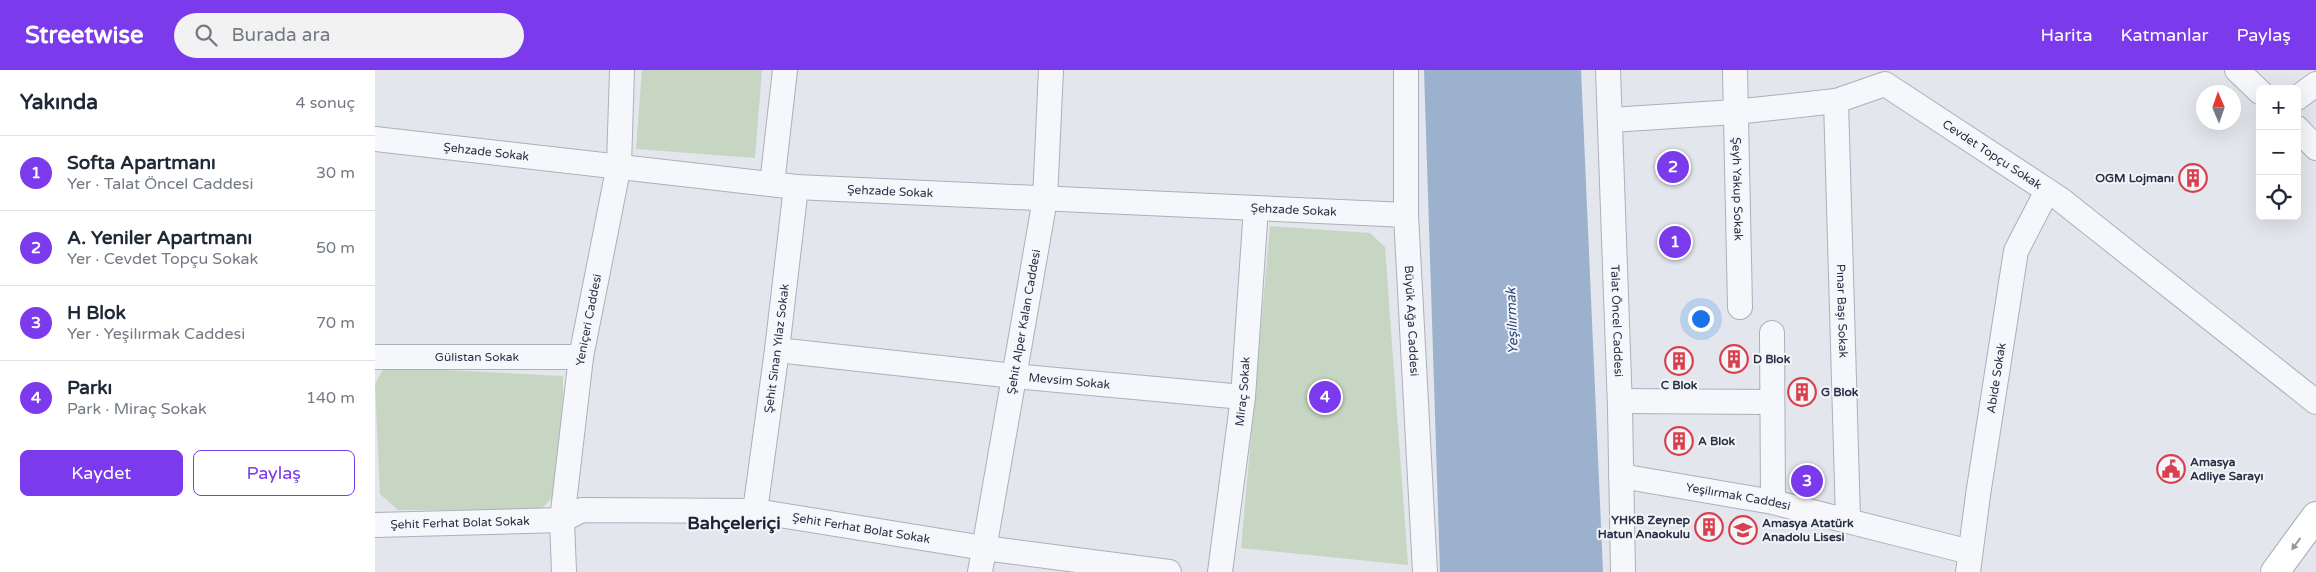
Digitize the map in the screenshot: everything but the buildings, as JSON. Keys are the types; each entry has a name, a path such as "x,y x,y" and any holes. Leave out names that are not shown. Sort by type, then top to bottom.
{"main road":[{"path":"2275,572 2316,516"}],"street":[{"name":"Yeniçeri Caddesi","path":"563,572 562,520 581,357 619,165 622,70"},
{"path":"772,184 785,70"},
{"name":"Şehit Alper Kalan Caddesi","path":"979,572 1045,198 1051,70"},
{"name":"Büyük Ağa Caddesi","path":"1406,70 1406,215 1425,572"},
{"name":"Talat Öncel Caddesi","path":"1608,70 1620,401 1623,572"},
{"name":"Şeyh Yakup Sokak","path":"1735,70 1740,306"},
{"path":"2237,70 2256,88"},
{"name":"Cevdet Topçu Sokak","path":"1611,120 1735,112 1837,101 1888,77 2047,191 2316,402"},
{"path":"2301,95 2316,84"},
{"name":"Pınar Başı Sokak","path":"1837,101 1848,520"},
{"path":"2299,130 2316,148"},
{"name":"Şehzade Sokak","path":"375,139 619,165 796,187 1406,215"},
{"name":"Şehit Sinan Yılaz Sokak","path":"755,511 777,350 796,187"},
{"name":"Abide Sokak","path":"1969,562 2016,251 2047,191"},
{"name":"Miraç Sokak","path":"1220,572 1243,396 1256,208"},
{"path":"1772,333 1773,502"},
{"name":"Mevsim Sokak","path":"777,350 1014,376 1243,396"},
{"name":"Gülistan Sokak","path":"375,357 581,357"},
{"path":"1620,401 1772,402"},
{"name":"Yeşilırmak Caddesi","path":"1621,476 1773,502 1848,520 1969,562"},
{"name":"Şehit Ferhat Bolat Sokak","path":"375,525 562,520 582,510 755,511 984,548 1169,572"}],"green space":[{"path":"642,70 762,70 755,158 636,149"},
{"path":"1270,226 1370,233 1385,247 1408,565 1241,548"},
{"path":"384,367 563,376 555,494 541,510 398,510 380,494 375,384"}],"water":[{"name":"Yeşilırmak","path":"1424,70 1581,70 1603,572 1440,572"}],"place":[{"name":"A. Yeniler Apartmanı","path":"1673,167"},
{"name":"OGM Lojmanı","path":"2193,178"},
{"name":"Softa Apartmanı","path":"1675,242"},
{"name":"D Blok","path":"1734,359"},
{"name":"C Blok","path":"1679,361"},
{"name":"G Blok","path":"1802,392"},
{"name":"Parkı","path":"1325,397"},
{"name":"A Blok","path":"1679,441"},
{"name":"Amasya Adliye Sarayı","path":"2171,469"},
{"name":"H Blok","path":"1807,481"},
{"name":"YHKB Zeynep Hatun Anaokulu","path":"1709,527"},
{"name":"Amasya Atatürk Anadolu Lisesi","path":"1743,530"}],"district":[{"name":"Bahçeleriçi","path":"734,523"}]}
